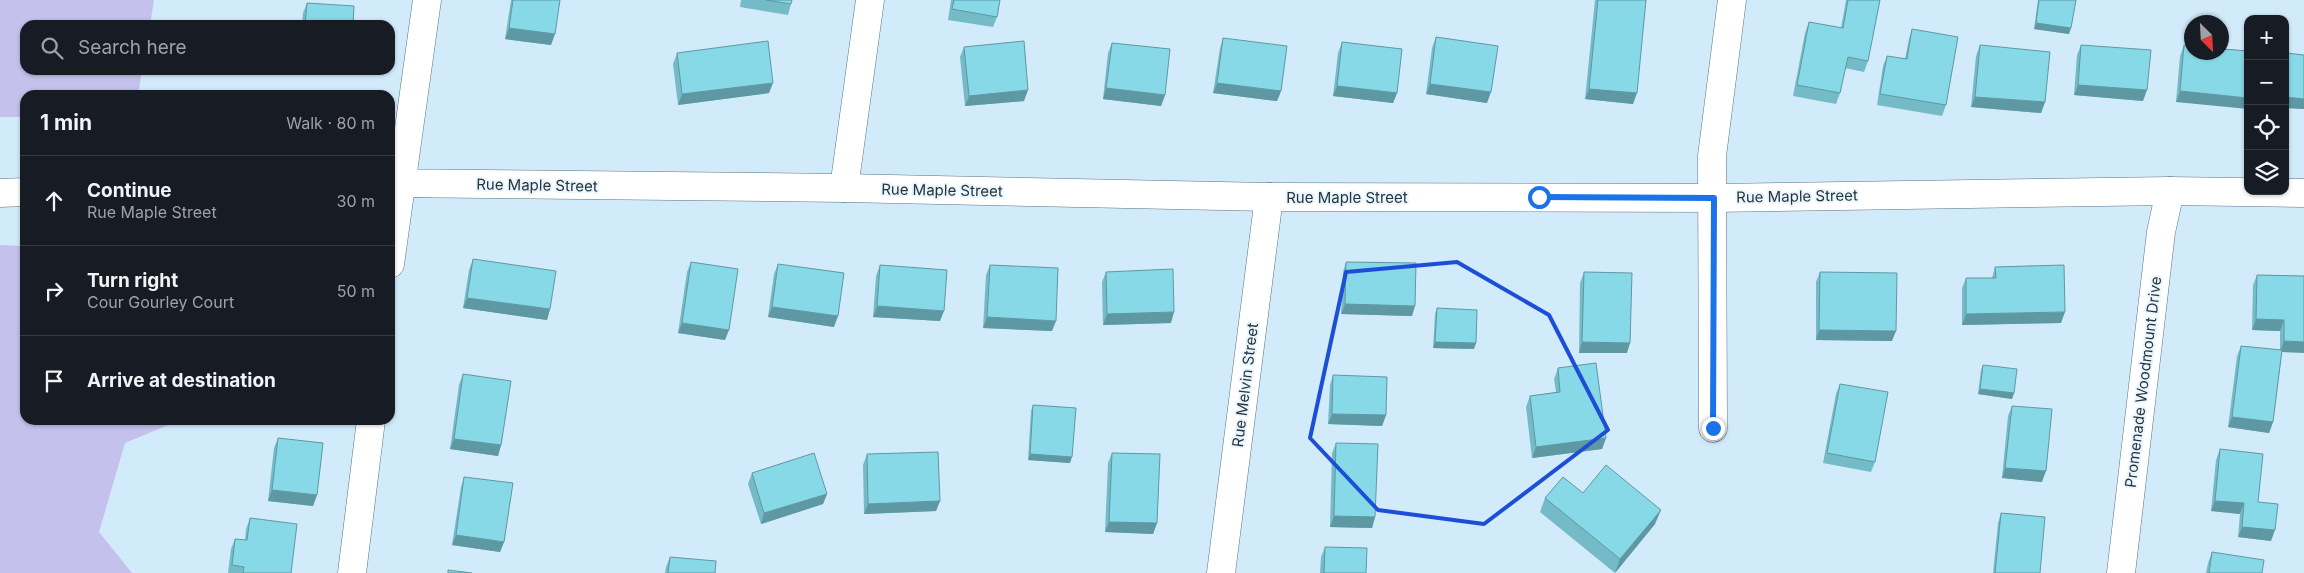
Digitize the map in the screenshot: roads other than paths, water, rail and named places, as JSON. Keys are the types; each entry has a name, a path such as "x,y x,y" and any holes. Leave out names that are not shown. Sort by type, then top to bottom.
{"street":[{"path":"395,196 428,0"},
{"path":"844,188 870,0"},
{"path":"1713,428 1714,198 1712,156 1732,0"},
{"name":"Rue Maple Street","path":"396,183 844,188 1269,197 1714,198 2170,191 2304,193"},
{"name":"Promenade Woodmount Drive","path":"2121,573 2160,242 2170,191"},
{"path":"0,192 20,192"},
{"name":"Rue Melvin Street","path":"1221,573 1269,197"},
{"path":"352,573 370,425"}]}
